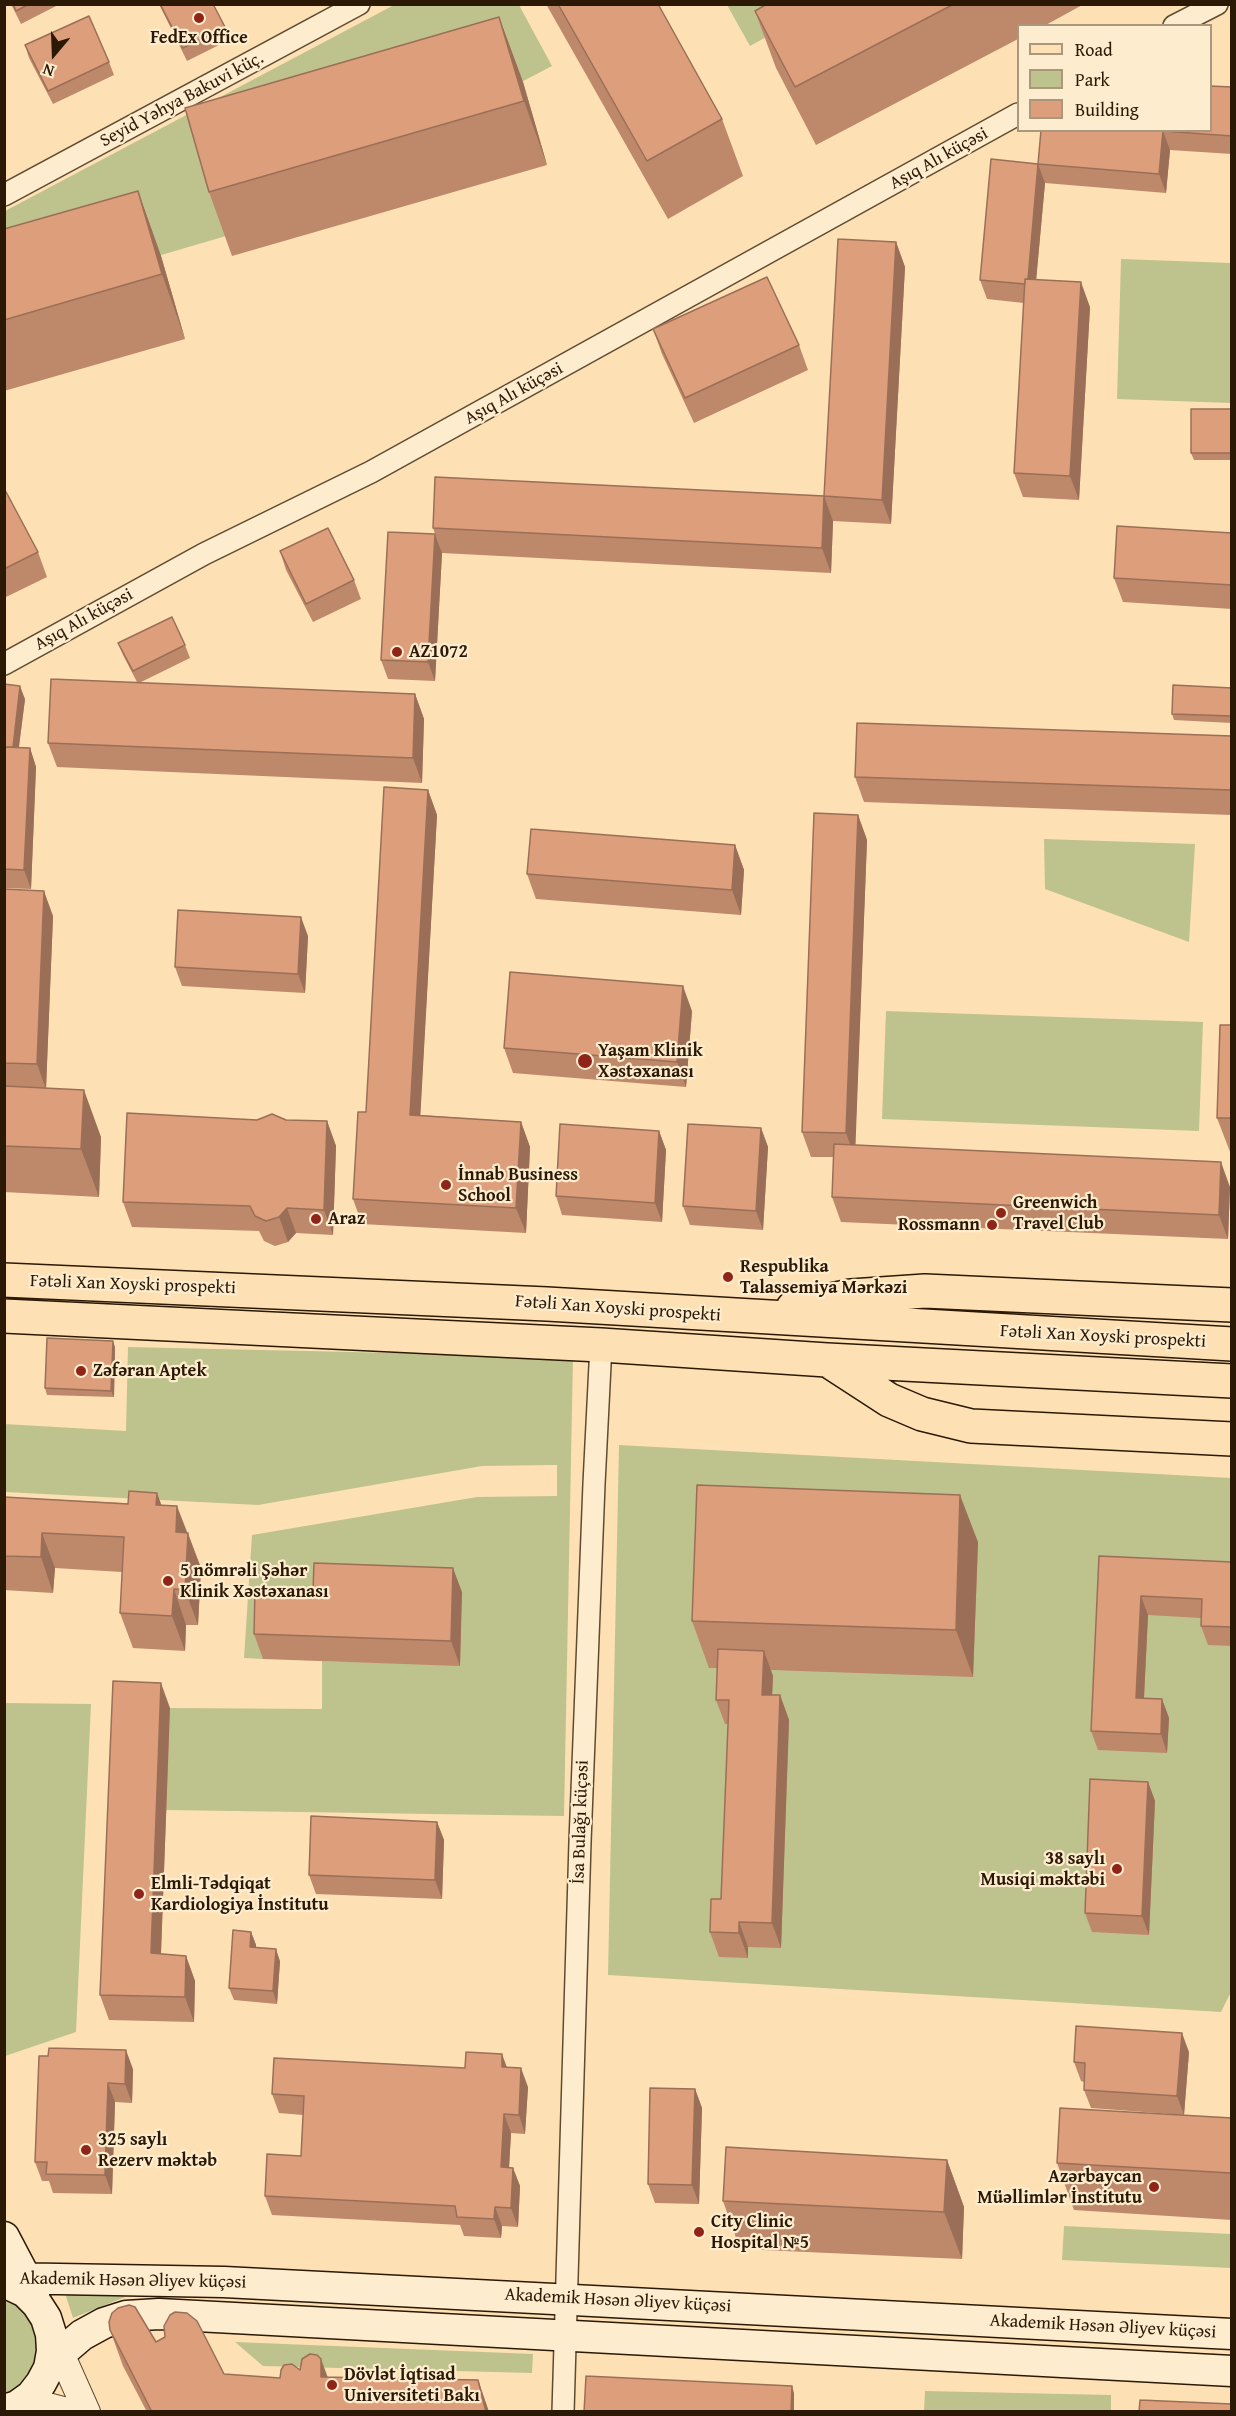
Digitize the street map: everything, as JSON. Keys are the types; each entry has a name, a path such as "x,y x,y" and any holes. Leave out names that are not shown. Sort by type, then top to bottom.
{"main road":[{"name":"Fətəli Xan Xoyski prospekti","path":"4,1280 536,1303 1232,1344"},
{"path":"747,1317 851,1296 925,1291 1232,1305"},
{"name":"Fətəli Xan Xoyski prospekti","path":"4,1316 602,1345 827,1360 1232,1381"},
{"path":"827,1360 889,1400 922,1414 971,1426 1232,1439"},
{"path":"4,2237 12,2279 46,2318 55,2361 23,2408"},
{"name":"Akademik Həsən Əliyev küçəsi","path":"12,2279 236,2283 1232,2334"},
{"name":"Akademik Həsən Əliyev küçəsi","path":"55,2361 82,2335 104,2323 126,2316 159,2314 1232,2371"}],"street":[{"name":"Seyid Yəhya Bakuvi küç.","path":"4,195 359,4"},
{"path":"1178,24 1217,4"},
{"name":"Aşıq Alı küçəsi","path":"4,664 204,554 371,472 1017,115"},
{"name":"İsa Bulağı küçəsi","path":"565,2335 586,1687 602,1345"},
{"path":"563,2412 565,2335"},
{"path":"55,2361 87,2412"},
{"path":"23,2408 71,2412"}],"green space":[{"path":"394,5 519,5 552,66 226,236 5,301 5,211"},
{"path":"727,5 824,5 750,46"},
{"path":"1121,259 1231,263 1231,403 1117,399"},
{"path":"1044,839 1195,844 1189,942 1045,889"},
{"path":"886,1011 1203,1022 1199,1131 882,1119"},
{"path":"128,1347 573,1357 564,1816 166,1810 170,1708 322,1709 322,1661 460,1665 462,1592 263,1659 244,1658 252,1535 477,1497 557,1496 557,1465 482,1466 258,1505 5,1492 4,1424 126,1431"},
{"path":"619,1445 1231,1478 1232,1990 1221,2012 608,1975"},
{"path":"5,1703 91,1704 76,2032 5,2056"},
{"path":"1064,2226 1231,2234 1231,2268 1062,2260"},
{"path":"64,2290 135,2293 73,2318"},
{"path":"5,2292 26,2307 40,2343 37,2362 27,2379 13,2391 5,2394"},
{"path":"235,2342 533,2354 532,2373 263,2366"},
{"path":"925,2391 1111,2395 1111,2411 924,2411"}],"building":[{"path":"13,4 29,4 16,11"},
{"path":"160,4 213,4 225,27 183,48"},
{"path":"558,4 658,4 722,119 647,161"},
{"path":"767,4 954,4 795,87 755,11"},
{"path":"89,16 109,62 48,91 25,45"},
{"path":"499,17 524,101 209,192 185,108"},
{"path":"1212,86 1232,87 1232,136 1177,132 1212,132"},
{"path":"1041,132 1163,132 1159,174 1038,164"},
{"path":"991,159 1038,164 1028,279 1025,279 1025,284 980,280"},
{"path":"138,191 162,274 4,320 4,229"},
{"path":"838,239 896,242 882,500 824,496"},
{"path":"767,277 799,345 685,398 653,329"},
{"path":"1025,279 1081,282 1070,476 1014,473"},
{"path":"1191,409 1232,409 1232,453 1191,453"},
{"path":"435,477 824,496 822,548 433,528"},
{"path":"4,488 38,552 4,569"},
{"path":"1117,526 1232,533 1232,585 1114,578"},
{"path":"328,528 354,580 306,604 280,551"},
{"path":"388,532 435,534 428,662 381,660"},
{"path":"172,617 185,645 133,671 118,643"},
{"path":"51,679 415,694 413,758 48,743"},
{"path":"4,684 20,686 13,747 4,747"},
{"path":"1173,685 1232,688 1232,716 1172,714"},
{"path":"857,723 1232,736 1232,790 855,777"},
{"path":"4,747 30,748 24,870 4,869"},
{"path":"384,787 428,790 410,1115 521,1122 516,1208 353,1199 358,1112 366,1112"},
{"path":"814,813 858,815 846,1133 802,1132"},
{"path":"531,829 735,845 732,890 527,874"},
{"path":"4,889 44,891 37,1064 4,1063"},
{"path":"178,910 301,917 298,974 175,967"},
{"path":"510,972 683,986 677,1062 504,1048"},
{"path":"1220,1025 1232,1025 1232,1118 1217,1118"},
{"path":"4,1086 84,1090 81,1149 4,1146"},
{"path":"127,1113 257,1120 272,1114 286,1120 327,1121 324,1210 287,1208 279,1217 266,1221 255,1216 250,1206 123,1202"},
{"path":"560,1124 659,1131 655,1203 556,1196"},
{"path":"688,1124 761,1128 756,1211 683,1206"},
{"path":"834,1144 1221,1162 1219,1215 832,1197"},
{"name":"Zəfəran Aptek","path":"47,1338 113,1341 111,1391 45,1388"},
{"path":"697,1485 960,1495 956,1630 692,1621"},
{"path":"129,1491 157,1493 156,1505 177,1506 176,1532 188,1533 185,1590 174,1589 172,1616 120,1613 124,1537 42,1533 41,1557 4,1556 4,1497 128,1504"},
{"path":"1099,1556 1232,1562 1232,1627 1201,1626 1202,1599 1141,1596 1136,1698 1162,1699 1161,1734 1091,1731"},
{"path":"314,1563 453,1568 451,1641 254,1634 255,1589 313,1591"},
{"path":"718,1649 764,1651 762,1695 780,1695 772,1923 739,1922 739,1933 710,1932 711,1899 721,1899 729,1700 716,1700"},
{"name":"Elmli-Tədqiqat Kardiologiya İnstitutu","path":"113,1681 161,1683 151,1953 186,1956 185,1997 100,1995"},
{"path":"1090,1779 1148,1782 1142,1916 1085,1913"},
{"path":"311,1816 437,1822 435,1880 309,1875"},
{"path":"233,1930 251,1932 250,1947 276,1949 273,1991 229,1988"},
{"path":"1076,2026 1182,2033 1177,2096 1084,2090 1085,2063 1074,2062"},
{"path":"49,2048 126,2050 125,2084 108,2083 105,2175 46,2174 47,2162 35,2162 39,2056 48,2056"},
{"path":"466,2052 502,2054 502,2067 521,2068 519,2115 504,2114 501,2167 513,2168 511,2208 495,2207 494,2219 457,2217 455,2206 265,2196 267,2154 301,2156 304,2096 272,2094 274,2058 465,2068"},
{"path":"650,2088 695,2089 692,2185 648,2184"},
{"path":"1060,2108 1232,2118 1232,2173 1057,2163"},
{"path":"726,2147 947,2160 944,2212 723,2201"},
{"path":"129,2305 135,2307 156,2342 165,2337 164,2326 170,2315 175,2312 187,2313 197,2321 224,2374 280,2378 284,2365 292,2364 300,2370 302,2359 310,2354 317,2355 321,2359 321,2377 478,2380 486,2412 152,2412 110,2330 109,2322 112,2313 118,2308"},
{"path":"586,2376 792,2386 791,2412 584,2412"},
{"path":"1140,2400 1232,2404 1232,2412 1139,2412"}],"place":[{"name":"FedEx Office","path":"199,18"},
{"name":"AZ1072","path":"397,652"},
{"name":"Yaşam Klinik Xəstəxanası","path":"585,1061"},
{"name":"İnnab Business School","path":"446,1185"},
{"name":"Greenwich Travel Club","path":"1001,1213"},
{"name":"Araz","path":"316,1219"},
{"name":"Rossmann","path":"992,1225"},
{"name":"Respublika Talassemiya Mərkəzi","path":"728,1277"},
{"name":"Zəfəran Aptek","path":"81,1371"},
{"name":"5 nömrəli Şəhər Klinik Xəstəxanası","path":"168,1581"},
{"name":"38 saylı Musiqi məktəbi","path":"1117,1869"},
{"name":"Elmli-Tədqiqat Kardiologiya İnstitutu","path":"139,1894"},
{"name":"325 saylı Rezerv məktəb","path":"86,2150"},
{"name":"Azərbaycan Müəllimlər İnstitutu","path":"1154,2187"},
{"name":"City Clinic Hospital №5","path":"699,2232"},
{"name":"Dövlət İqtisad Universiteti Bakı","path":"332,2385"}]}
